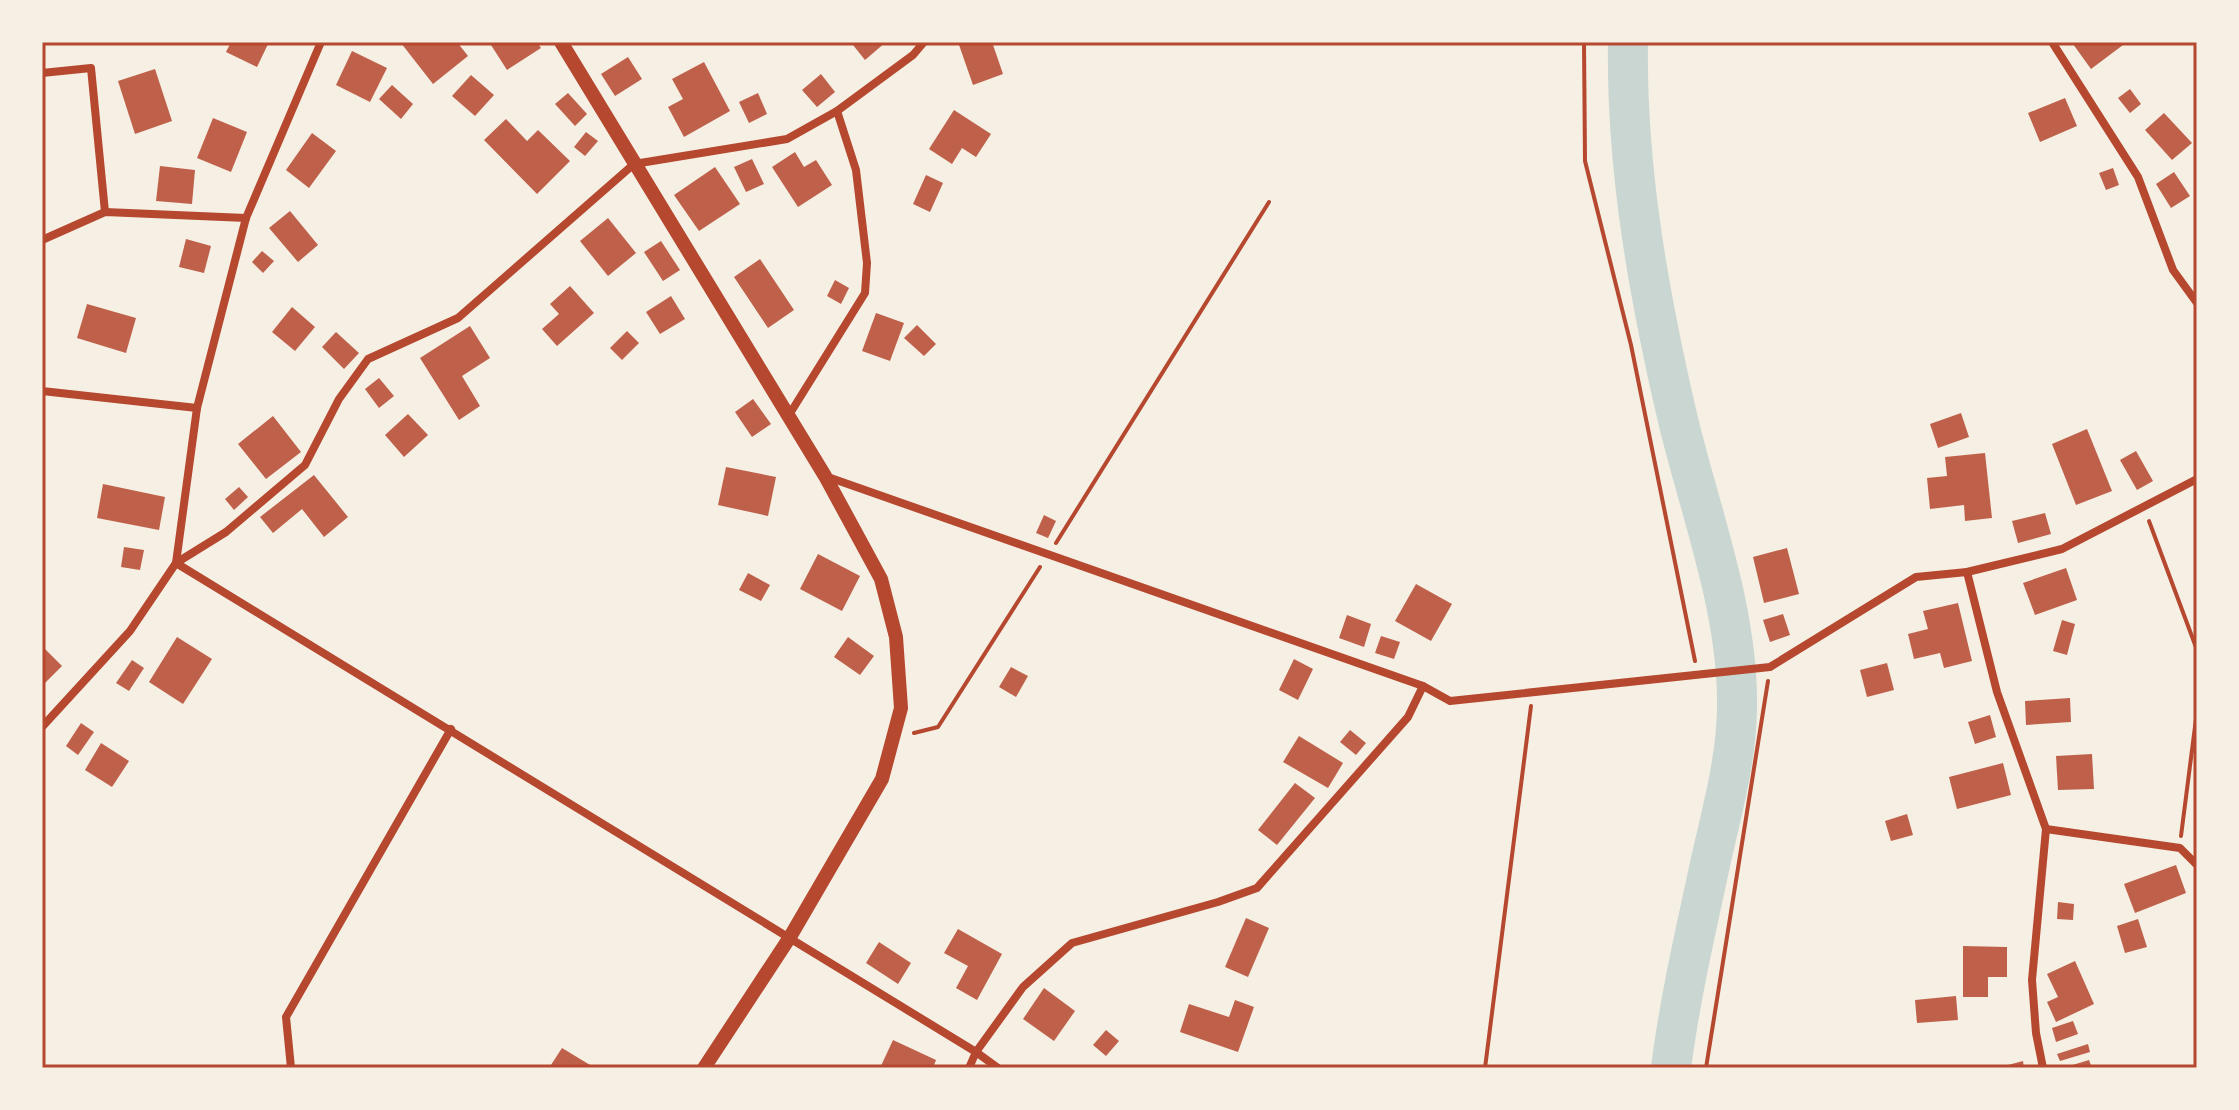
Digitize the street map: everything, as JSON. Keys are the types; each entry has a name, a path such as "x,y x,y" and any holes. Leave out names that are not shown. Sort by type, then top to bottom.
{"main road":[{"path":"561,42 825,476 881,579 896,637 901,708 882,779 790,937 704,1068"}],"street":[{"path":"176,563 197,408 246,218 321,42"},
{"path":"42,727 130,631 176,563 226,532 305,465 339,399 368,359 458,318 634,164 787,139 837,111 913,55 924,42"},
{"path":"2052,42 2138,177 2173,270 2197,303"},
{"path":"42,73 91,68 105,212"},
{"path":"789,415 865,293 867,263 856,170 837,111"},
{"path":"42,240 105,212 246,218"},
{"path":"42,391 197,408"},
{"path":"825,476 1423,686 1450,701 1770,667 1916,577 1967,572 2062,549 2197,479"},
{"path":"176,563 790,937 998,1068"},
{"path":"1967,572 1997,692 2046,829 2032,980 2036,1033 2043,1068"},
{"path":"969,1068 976,1052 1023,987 1072,943 1257,888 1408,717 1423,686"},
{"path":"291,1068 286,1017 451,729"},
{"path":"2046,829 2180,848 2197,865"}],"path":[{"path":"1584,42 1585,161 1631,345 1697,675"},
{"path":"893,738 938,727 1269,202"},
{"path":"2144,507 2197,650"},
{"path":"1706,1068 1770,667"},
{"path":"1485,1068 1532,692"},
{"path":"2180,848 2197,711"}],"building":[{"path":"231,42 269,42 257,67 226,52"},
{"path":"403,42 457,42 468,56 433,84"},
{"path":"496,42 537,42 541,48 507,70 491,45"},
{"path":"856,42 886,42 865,60 853,45"},
{"path":"958,42 992,42 1003,74 973,85"},
{"path":"2127,42 2091,69 2073,44"},
{"path":"352,51 387,68 370,102 336,85"},
{"path":"628,57 642,79 615,96 601,74"},
{"path":"704,62 730,111 684,137 668,107 683,99 672,79"},
{"path":"155,69 172,121 135,134 118,81"},
{"path":"821,74 835,92 817,107 802,90"},
{"path":"471,75 494,95 475,116 452,96"},
{"path":"392,85 413,104 401,119 379,99"},
{"path":"2130,89 2141,104 2130,113 2118,98"},
{"path":"568,93 587,114 575,126 555,104"},
{"path":"758,93 767,114 749,123 739,102"},
{"path":"2065,98 2077,126 2040,142 2028,113"},
{"path":"954,110 991,134 976,157 962,148 952,164 929,149"},
{"path":"2164,113 2192,143 2172,160 2145,130"},
{"path":"213,118 247,132 231,172 197,158"},
{"path":"506,119 527,141 538,130 570,161 537,194 484,140"},
{"path":"586,132 598,141 585,156 574,147"},
{"path":"312,133 336,151 309,188 286,170"},
{"path":"795,152 804,167 816,160 832,185 798,207 772,167"},
{"path":"752,159 764,184 746,192 734,167"},
{"path":"160,166 195,170 192,204 156,201"},
{"path":"715,167 740,204 699,231 674,195"},
{"path":"2113,168 2119,185 2106,190 2099,173"},
{"path":"2174,172 2190,196 2171,208 2156,184"},
{"path":"926,175 943,183 930,212 913,204"},
{"path":"290,211 318,245 298,262 269,228"},
{"path":"608,218 636,253 608,276 580,241"},
{"path":"186,239 211,246 204,273 179,267"},
{"path":"661,241 680,270 663,281 644,252"},
{"path":"262,251 274,261 263,273 252,262"},
{"path":"760,259 794,310 768,328 734,277"},
{"path":"835,280 849,288 841,304 827,296"},
{"path":"570,286 594,313 557,346 542,329 559,314 550,304"},
{"path":"671,296 685,319 660,334 646,312"},
{"path":"87,304 136,318 126,353 77,338"},
{"path":"292,307 315,327 295,351 272,332"},
{"path":"876,313 904,323 890,361 862,351"},
{"path":"917,325 936,344 924,356 904,338"},
{"path":"470,326 490,358 462,376 480,406 459,420 420,358"},
{"path":"627,331 639,343 622,360 610,348"},
{"path":"336,332 359,353 344,369 322,347"},
{"path":"379,378 394,396 379,408 365,389"},
{"path":"753,399 771,424 752,437 735,412"},
{"path":"1961,413 1969,437 1938,448 1930,424"},
{"path":"408,414 428,435 404,457 385,435"},
{"path":"273,416 301,452 266,479 238,444"},
{"path":"2087,429 2112,491 2076,505 2052,444"},
{"path":"2136,451 2153,481 2137,490 2120,460"},
{"path":"1985,453 1992,518 1965,521 1964,505 1930,509 1927,478 1947,476 1945,457"},
{"path":"726,467 776,477 768,516 718,505"},
{"path":"314,475 348,517 324,537 302,509 273,533 260,517"},
{"path":"103,484 165,497 159,530 97,518"},
{"path":"239,487 248,497 234,510 225,499"},
{"path":"2045,513 2051,534 2018,543 2012,521"},
{"path":"1044,515 1056,521 1048,538 1036,533"},
{"path":"124,547 144,550 140,570 121,567"},
{"path":"1787,548 1799,594 1764,603 1753,557"},
{"path":"818,554 860,576 842,611 800,589"},
{"path":"2066,568 2077,600 2035,615 2023,583"},
{"path":"748,573 770,585 761,601 739,590"},
{"path":"1416,584 1452,604 1431,641 1395,621"},
{"path":"1958,603 1972,661 1944,668 1940,653 1914,659 1908,634 1928,629 1923,611"},
{"path":"1783,614 1790,635 1770,642 1763,620"},
{"path":"1347,615 1371,624 1364,647 1339,638"},
{"path":"2062,620 2075,624 2067,655 2053,651"},
{"path":"1381,636 1400,642 1394,659 1375,653"},
{"path":"177,637 212,659 183,704 149,682"},
{"path":"848,637 874,656 860,675 834,657"},
{"path":"42,646 62,666 42,686"},
{"path":"1294,659 1313,669 1298,700 1279,690"},
{"path":"132,660 144,668 129,691 116,683"},
{"path":"1887,663 1894,690 1867,697 1860,670"},
{"path":"1011,667 1028,676 1016,697 999,687"},
{"path":"2070,698 2071,722 2026,725 2025,701"},
{"path":"1990,715 1996,737 1975,744 1968,722"},
{"path":"81,723 94,732 78,755 66,746"},
{"path":"1350,730 1366,743 1356,755 1340,742"},
{"path":"1299,736 1343,763 1328,788 1283,762"},
{"path":"101,743 129,761 112,787 85,770"},
{"path":"2092,754 2094,789 2058,790 2056,756"},
{"path":"2003,763 2011,795 1957,809 1949,777"},
{"path":"1295,783 1315,798 1277,845 1258,830"},
{"path":"1907,814 1913,835 1891,841 1885,821"},
{"path":"2176,865 2186,893 2135,913 2124,884"},
{"path":"2058,902 2074,904 2073,920 2057,919"},
{"path":"1246,918 1269,928 1248,977 1225,967"},
{"path":"2138,919 2147,947 2125,953 2117,926"},
{"path":"958,929 1002,954 977,1000 956,988 968,966 944,953"},
{"path":"879,942 911,963 898,984 866,963"},
{"path":"1963,946 2007,947 2007,977 1988,977 1988,997 1963,997"},
{"path":"2075,961 2094,1004 2056,1022 2047,1002 2058,997 2047,974"},
{"path":"1044,988 1075,1011 1054,1041 1023,1019"},
{"path":"1956,996 1958,1020 1917,1023 1915,1000"},
{"path":"1235,1000 1254,1007 1238,1052 1180,1032 1189,1004 1229,1017"},
{"path":"2073,1021 2078,1034 2056,1042 2052,1028"},
{"path":"1106,1030 1119,1041 1106,1056 1093,1045"},
{"path":"893,1040 936,1060 933,1068 880,1068"},
{"path":"2088,1044 2090,1052 2060,1061 2057,1054"},
{"path":"562,1048 595,1068 549,1068"},
{"path":"2089,1060 2092,1068 2066,1068 2066,1067"},
{"path":"2023,1061 2024,1068 2008,1068 2008,1065"}],"waterway":[{"path":"1628,42 1635,185 1649,279 1678,420 1725,600 1736,673 1736,729 1731,767 1689,964 1671,1068"}]}
